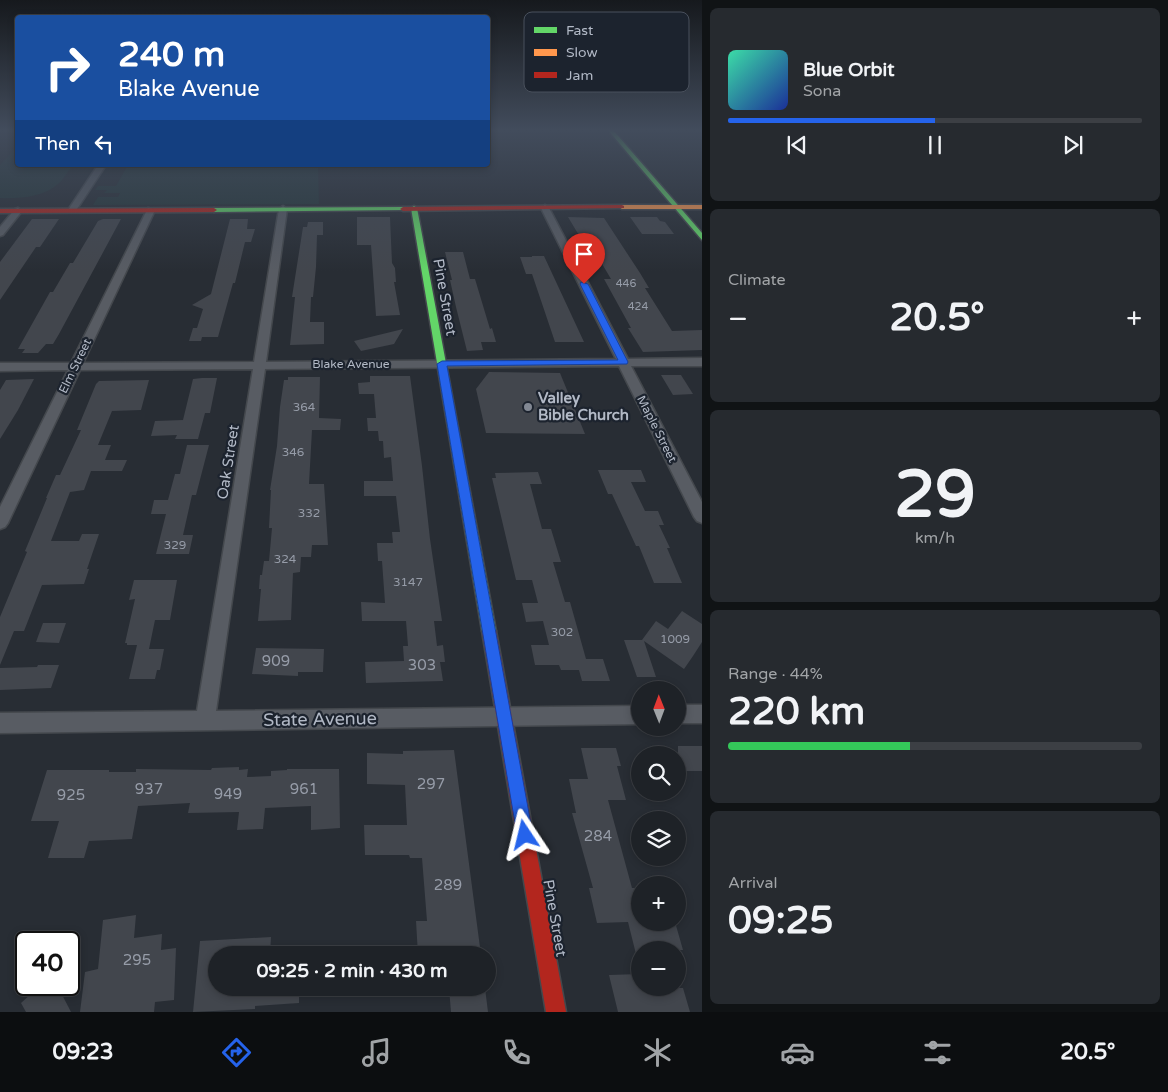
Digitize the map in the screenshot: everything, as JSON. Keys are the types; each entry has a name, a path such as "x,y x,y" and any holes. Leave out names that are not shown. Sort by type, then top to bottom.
{"street":[{"path":"72,210 94,177"},
{"path":"651,177 702,238"},
{"path":"0,211 702,207"},
{"name":"Pine Street","path":"414,208 556,1012"},
{"name":"Maple Street","path":"545,208 702,517"},
{"name":"Oak Street","path":"205,720 283,209"},
{"name":"Elm Street","path":"0,523 151,210"},
{"path":"0,233 18,211"},
{"name":"Blake Avenue","path":"0,367 702,362"},
{"path":"686,714 702,714"},
{"name":"State Avenue","path":"0,723 631,715"}],"shaded area":[{"path":"0,177 64,177 46,192 23,197 0,198"},
{"path":"121,177 318,177 319,204 93,205 98,197 118,197 120,193 104,193 107,190 95,190 98,186 116,186"}],"building":[{"path":"357,217 390,217 392,263 395,268 396,282 394,282 400,315 376,316 371,245 357,245"},
{"path":"568,217 604,218 640,273 649,288 645,288 672,331 702,330 702,350 643,352 628,328 631,328 604,279 611,279 595,252 589,252"},
{"path":"630,217 657,217 660,221 665,222 674,234 642,234"},
{"path":"32,219 59,219 40,247 36,247 0,300 0,262"},
{"path":"103,219 121,219 53,344 46,344 38,353 22,353 25,349 18,349 50,292 53,292 70,263 73,263 98,221"},
{"path":"230,219 248,219 247,229 255,229 251,242 245,242 235,283 233,283 218,337 202,337 201,341 189,341 193,328 197,328 203,309 192,305 211,294"},
{"path":"308,222 323,222 323,235 317,235 316,267 313,297 311,297 310,322 324,322 324,344 290,345 295,297 292,297 303,227 307,227"},
{"path":"445,252 463,252 470,279 475,279 490,329 492,328 496,342 481,342 483,350 467,351"},
{"path":"544,256 584,342 555,342 532,274 526,274 520,257"},
{"path":"403,329 394,344 361,351 354,341"},
{"name":"Valley Bible Church","path":"489,372 560,373 585,434 486,433 476,389"},
{"path":"661,375 681,375 693,394 673,395"},
{"path":"370,376 410,376 442,621 434,621 437,646 443,645 445,662 440,662 443,681 366,683 365,662 404,661 403,646 408,646 406,621 362,621 361,602 385,603 382,561 378,561 377,543 393,543 392,532 400,532 396,496 364,496 364,481 393,481 391,457 384,458 383,441 379,441 378,431 368,431 367,418 376,418 374,394 359,394 358,383 370,382"},
{"path":"288,377 320,377 319,418 341,419 340,430 312,430 309,484 324,484 328,545 312,545 311,557 301,557 300,572 293,573 291,620 258,621 261,589 259,589 260,575 262,575 264,561 269,561 272,528 269,528 270,490 277,446 280,407 284,380 288,380"},
{"path":"217,378 210,413 205,413 198,439 175,439 177,435 151,436 155,421 183,420 193,379"},
{"path":"34,379 0,439 0,390 6,380"},
{"path":"149,380 141,410 112,411 98,445 111,445 105,460 127,460 122,471 91,471 84,490 70,492 51,541 79,541 82,534 99,534 84,584 42,585 24,631 14,631 0,665 0,617 27,552 25,551 46,498 56,475 60,475 81,430 77,430 96,384 99,381"},
{"path":"187,445 209,445 196,495 192,495 183,535 193,535 189,554 156,554 166,514 151,514 154,500 168,500 175,474 180,474"},
{"path":"598,470 641,470 646,482 631,482 645,511 658,511 664,525 659,525 670,548 667,548 682,583 654,583 639,546 636,546 612,494 608,494"},
{"path":"538,472 542,484 530,484 542,529 551,529 561,562 553,562 565,602 570,602 586,659 603,659 610,681 582,681 579,670 561,670 559,665 535,665 531,645 549,645 543,621 526,622 522,603 538,603 532,580 516,580 492,478 496,478 495,473"},
{"path":"134,580 177,580 170,620 155,620 149,649 164,649 160,670 157,670 155,679 129,679 137,645 127,645 125,643 135,599 129,600"},
{"path":"682,611 702,624 702,642 693,656 684,669 644,641 656,677 637,677 624,640 642,640 656,621 668,629"},
{"path":"43,623 66,623 59,643 36,642"},
{"path":"256,648 324,649 323,672 298,672 298,676 252,674"},
{"path":"38,665 59,665 51,688 0,690 0,668 37,667"},
{"path":"686,746 702,746 702,771 686,771"},
{"path":"581,748 616,748 621,766 617,766 626,800 608,800 631,884 631,931 678,931 680,941 633,941 628,922 597,923 589,888 593,888 572,813 576,813 569,779 588,779"},
{"path":"454,750 480,946 417,946 416,921 427,921 422,858 410,858 409,855 365,855 364,825 407,825 405,785 367,784 367,753 403,754 403,751"},
{"path":"239,767 239,770 248,769 247,777 271,776 271,771 287,769 339,769 340,828 311,830 311,806 265,808 263,829 237,830 239,812 188,813 190,803 138,806 132,839 89,841 84,858 48,858 59,821 31,821 47,770 136,772 136,769 211,770 212,768"},
{"path":"136,915 134,938 162,934 161,950 176,948 174,1000 155,1002 154,1012 80,1012 85,972 98,969 103,920"},
{"path":"271,937 270,946 208,946 208,996 299,996 299,1003 255,1006 255,1009 193,1012 200,941"},
{"path":"631,974 631,996 685,996 690,1012 618,1012 609,975"},
{"path":"29,996 63,996 71,1012 26,1012 21,1003"},
{"path":"450,996 486,996 488,1012 451,1012"}],"traffic: fast":[{"path":"651,177 702,238"},
{"path":"414,208 489,631"},
{"path":"214,210 403,209"}],"traffic: slow":[{"path":"622,207 702,207"}],"traffic: jam":[{"path":"403,209 622,207"},
{"path":"0,211 214,210"},
{"path":"489,631 556,1012"}],"place":[{"name":"Valley Bible Church","path":"528,407"}],"route":[{"path":"525,835 442,364 623,362 584,284"}]}
